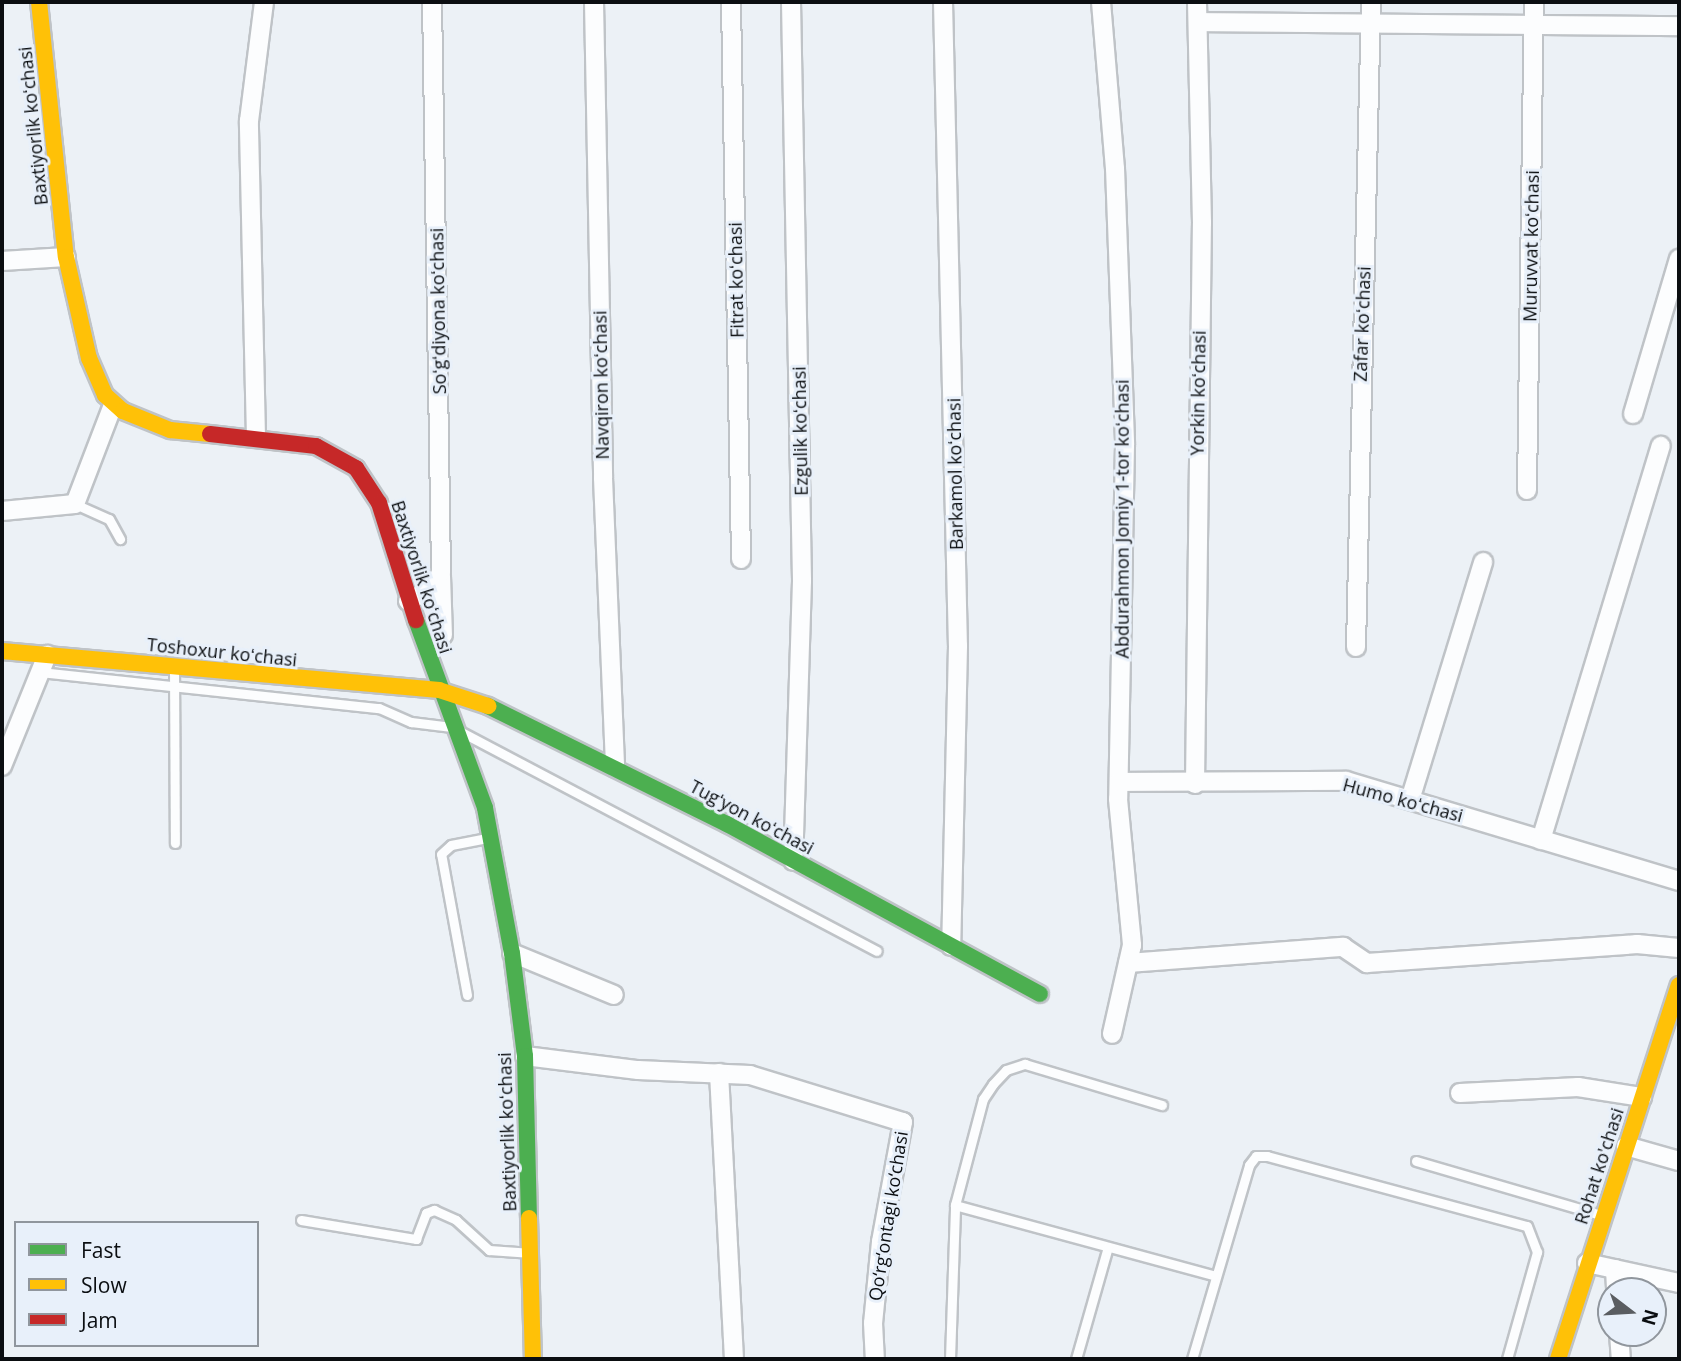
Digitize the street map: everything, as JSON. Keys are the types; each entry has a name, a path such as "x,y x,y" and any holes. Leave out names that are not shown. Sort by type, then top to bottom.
{"street":[{"name":"Baxtiyorlik koʻchasi","path":"39,2 66,257 89,358 113,405 170,430 256,437 316,446 342,457 364,476 379,503 408,601 452,727 485,808 512,953 525,1056 533,1359"},
{"path":"256,437 249,121 264,2"},
{"name":"Soʻgʻdiyona koʻchasi","path":"432,2 443,635"},
{"name":"Navqiron koʻchasi","path":"594,2 603,492 615,768"},
{"name":"Fitrat koʻchasi","path":"731,2 741,559"},
{"name":"Ezgulik koʻchasi","path":"791,2 802,581 793,861"},
{"name":"Barkamol koʻchasi","path":"943,2 958,646 951,946"},
{"name":"Abdurahmon Jomiy 1-tor koʻchasi","path":"1101,2 1115,167 1125,445 1119,782 1132,945 1112,1034"},
{"name":"Yorkin koʻchasi","path":"1195,784 1202,223 1197,2"},
{"name":"Zafar koʻchasi","path":"1356,647 1371,2"},
{"name":"Muruvvat koʻchasi","path":"1527,490 1534,2"},
{"path":"1198,22 1679,26"},
{"path":"2,261 66,257"},
{"path":"1633,414 1679,259"},
{"path":"2,511 75,504 113,405"},
{"path":"1541,840 1661,446"},
{"path":"1410,800 1483,562"},
{"path":"408,601 434,588 441,572"},
{"name":"Toshoxur koʻchasi","path":"2,650 439,690"},
{"path":"2,766 47,655"},
{"name":"Tugʻyon koʻchasi","path":"439,690 499,710 615,768 1040,994"},
{"name":"Humo koʻchasi","path":"1119,782 1195,784 1346,781 1679,881"},
{"path":"1128,963 1343,947 1367,964 1637,944 1679,948"},
{"path":"512,953 614,995"},
{"name":"Rohat ko'chasi","path":"1558,1359 1679,985"},
{"name":"Qo‘rg‘ontagi ko‘chasi","path":"525,1056 638,1070 750,1075 902,1122 881,1242 873,1323 875,1359"},
{"path":"719,1073 734,1359"},
{"path":"1460,1093 1578,1087 1642,1097"},
{"path":"1626,1146 1679,1161"},
{"path":"1587,1263 1679,1283"},
{"path":"1615,1269 1615,1277"}],"lane":[{"path":"75,504 109,519 120,539"},
{"path":"174,667 175,843"},
{"path":"40,672 379,708 411,722 452,727 877,951"},
{"path":"251,696 252,674"},
{"path":"467,995 441,854 451,845 490,837"},
{"path":"950,1359 955,1205 983,1099 1006,1070 1025,1064 1162,1105"},
{"path":"1192,1359 1249,1165 1256,1156 1515,1220 1527,1226 1537,1252 1507,1359"},
{"path":"1416,1161 1603,1216"},
{"path":"955,1205 1216,1276"},
{"path":"301,1220 416,1239 426,1213 434,1210 456,1220 489,1250 530,1253"},
{"path":"1076,1359 1108,1247"}],"traffic: fast":[{"path":"416,620 485,808 512,953 525,1056 529,1218"},
{"path":"488,706 727,824 1040,994"}],"traffic: slow":[{"path":"39,2 66,257 89,358 105,395 123,411 170,430 210,434"},
{"path":"2,651 439,690 488,706"},
{"path":"1558,1359 1679,985"},
{"path":"529,1218 533,1359"}],"traffic: jam":[{"path":"210,434 316,446 356,468 379,503 416,620"}]}
